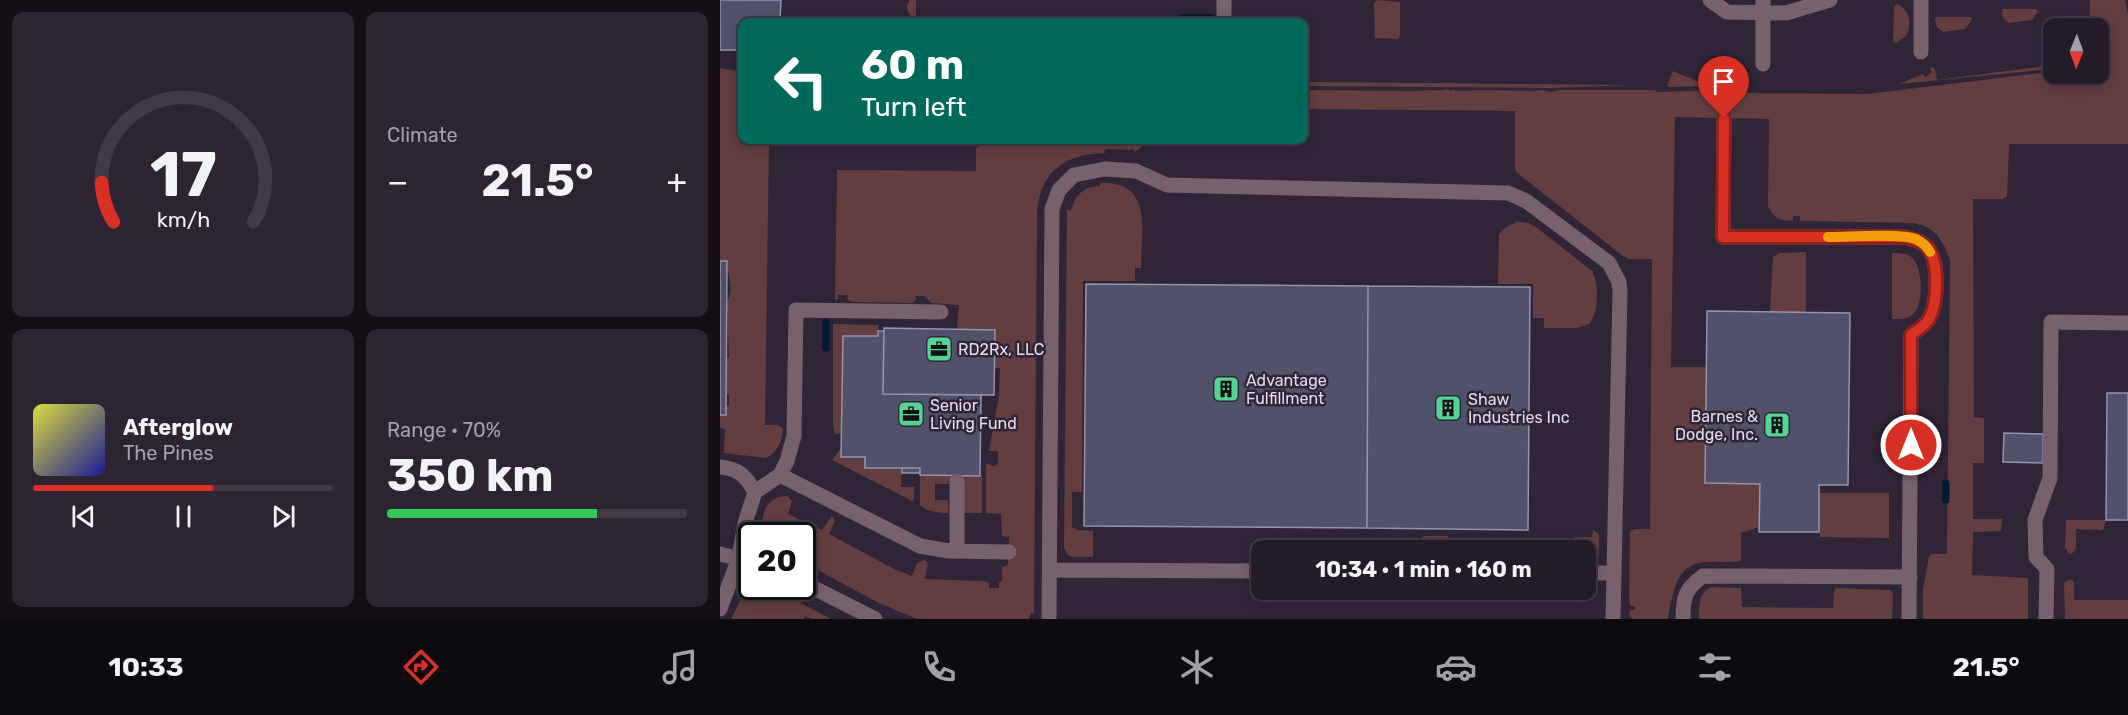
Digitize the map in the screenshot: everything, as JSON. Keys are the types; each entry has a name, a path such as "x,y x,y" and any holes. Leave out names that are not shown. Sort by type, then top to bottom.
{"street":[{"path":"1224,0 1224,18"},
{"path":"1710,0 1727,12 1763,7 1786,13 1830,0"},
{"path":"1921,0 1921,52"},
{"path":"1763,7 1763,64"},
{"path":"1724,118 1723,237 1904,237 1926,246 1932,254 1935,264 1935,301 1928,322 1911,335 1910,619"},
{"path":"1049,619 1052,209 1059,190 1074,175 1105,169 1136,171 1167,185 1508,193 1526,201 1609,263 1619,282 1620,292 1613,619"},
{"path":"745,522 755,492 780,475 787,461 794,436 796,310 941,312"},
{"path":"2046,619 2047,569 2036,557 2035,520 2050,478 2052,322 2128,323"},
{"path":"720,467 734,468 747,479 755,492"},
{"path":"780,475 920,546 957,551 1009,552"},
{"path":"957,481 957,551"},
{"path":"720,554 738,558"},
{"path":"1050,570 1251,571"},
{"path":"1596,573 1614,573"},
{"path":"720,609 738,574"},
{"path":"1683,619 1683,602 1689,586 1703,576 1910,577"},
{"path":"816,589 874,619"}],"shaded area":[{"path":"910,0 916,0 916,16 935,16 935,18 913,18 907,9"},
{"path":"1377,0 1400,2 1400,36 1398,39 1375,38 1374,3"},
{"path":"2090,0 2125,0 2128,14 2128,144 2009,144 2007,196 2003,199 1973,199 1974,417 1984,418 1984,463 1973,463 1973,519 2002,519 2001,531 1973,532 1972,575 2028,578 2028,619 1923,619 1923,590 1929,556 1947,554 1950,260 1941,240 1927,227 1912,223 1800,221 1800,216 1793,216 1793,220 1789,221 1781,220 1772,213 1768,206 1769,119 1675,117 1671,367 1707,367 1705,483 1760,484 1759,527 1741,533 1741,561 1700,563 1685,570 1674,591 1668,619 1632,619 1629,615 1630,610 1635,610 1635,606 1630,606 1629,595 1630,532 1634,529 1650,529 1652,259 1629,259 1623,256 1516,172 1515,111 1308,109 1308,90 1448,89 1450,91 1543,90 1550,92 1560,90 1654,90 1658,92 1717,90 1747,93 1868,94 2043,73 2043,84 2109,84 2109,18 2089,18"},
{"path":"1897,4 1905,9 1909,17 1909,27 1906,36 1896,43 1893,41 1894,7"},
{"path":"2002,9 2036,9 2038,11 2032,20 2009,23 2003,18"},
{"path":"1937,17 1971,17 1972,20 1965,29 1943,32 1937,27 1935,20"},
{"path":"2043,66 2043,70 1899,84 1923,74 1926,77 1932,72 1930,68 1933,67 1937,80"},
{"path":"720,68 738,71 738,144 769,144 765,425 778,425 783,429 779,446 766,458 724,453 725,429 720,428 720,415 726,415 726,406 729,406 729,394 726,394 726,359 729,358 727,302 731,287 727,261 720,261"},
{"path":"1673,71 1711,86 1669,87 1667,86"},
{"path":"1308,82 1632,85 1550,88 1308,86"},
{"path":"982,144 1144,144 1135,152 1133,149 1108,149 1105,153 1091,154 1067,161 1049,176 1039,198 1037,213 1034,613 1031,613 1029,619 917,619 877,602 816,569 816,527 822,530 832,516 835,521 829,534 894,569 912,576 917,563 924,560 928,563 925,579 983,581 989,583 989,588 999,588 999,583 1002,581 1002,567 1008,565 1009,537 1002,536 1001,514 986,513 986,463 993,466 998,464 998,451 989,451 999,396 1000,368 994,368 995,330 957,329 959,305 931,303 925,296 915,296 916,300 912,303 852,302 848,300 847,295 838,295 835,301 837,170 976,171 976,148"},
{"path":"1100,183 1117,184 1129,190 1137,199 1142,224 1141,268 1135,268 1135,281 1083,281 1082,492 1072,492 1072,527 1078,530 1093,531 1093,557 1072,557 1064,548 1067,210 1071,210 1081,192 1100,186"},
{"path":"1517,222 1528,223 1536,227 1592,271 1597,298 1595,313 1589,324 1577,328 1544,328 1544,318 1533,318 1533,284 1498,284 1499,234 1506,227"},
{"path":"1806,252 1806,312 1770,312 1773,257 1779,253"},
{"path":"1892,253 1910,256 1918,267 1920,275 1921,293 1917,308 1912,315 1904,319 1892,319"},
{"path":"833,324 878,325 878,336 843,336 841,433 835,434 833,426"},
{"path":"841,448 841,457 865,457 902,468 901,487 914,487 914,499 912,501 832,460"},
{"path":"920,475 982,476 982,513 964,513 964,481 935,484 935,500 948,500 948,513 926,509 920,505"},
{"path":"1819,493 1889,493 1889,538 1820,537"},
{"path":"788,496 792,501 788,514 805,522 762,522 769,503 780,497"},
{"path":"2066,520 2106,520 2103,530 2076,529 2076,548 2070,554 2065,548"},
{"path":"1593,530 1599,534 1599,553 1596,558 1596,540 1574,540 1574,537 1592,537"},
{"path":"1424,536 1448,536 1448,540 1418,540"},
{"path":"2070,579 2074,582 2074,600 2128,600 2128,619 2065,619 2064,583"},
{"path":"1712,587 1741,588 1742,607 1833,608 1836,588 1890,590 1893,594 1892,619 1699,619 1702,596 1707,589"},
{"path":"740,600 796,600 831,619 812,619 805,616 804,619 731,619"}],"building":[{"path":"720,0 781,0 780,18 738,18 738,50 720,50"},
{"path":"720,261 727,261 726,415 720,415"},
{"name":"Advantage Fulfillment","path":"1086,284 1368,286 1367,528 1084,526"},
{"name":"Shaw Industries Inc","path":"1368,286 1530,287 1528,530 1367,528"},
{"name":"Barnes & Dodge, Inc.","path":"1707,311 1850,313 1848,485 1819,485 1819,532 1759,532 1760,484 1705,483"},
{"name":"RD2Rx, LLC","path":"884,328 995,330 994,395 883,394"},
{"name":"Senior Living Fund","path":"878,331 884,331 883,394 981,395 980,476 920,475 920,468 865,468 865,457 841,457 843,336 878,336"},
{"path":"2107,393 2128,393 2128,520 2106,520"},
{"path":"2004,433 2043,434 2043,463 2003,462"},
{"path":"902,468 920,468 920,473 902,473"}],"waterway":[{"path":"1182,18 1212,18"},
{"path":"826,322 826,348"},
{"path":"1946,483 1946,500"}],"slow traffic":[{"path":"1828,237 1904,237 1916,240 1926,246 1930,252"}],"place":[{"name":"RD2Rx, LLC","path":"939,349"},
{"name":"Advantage Fulfillment","path":"1226,389"},
{"name":"Shaw Industries Inc","path":"1448,408"},
{"name":"Senior Living Fund","path":"911,414"},
{"name":"Barnes & Dodge, Inc.","path":"1777,425"}],"route":[{"path":"1724,118 1723,237 1904,237 1926,246 1932,254 1935,264 1933,311 1928,322 1911,335 1911,445"}]}
